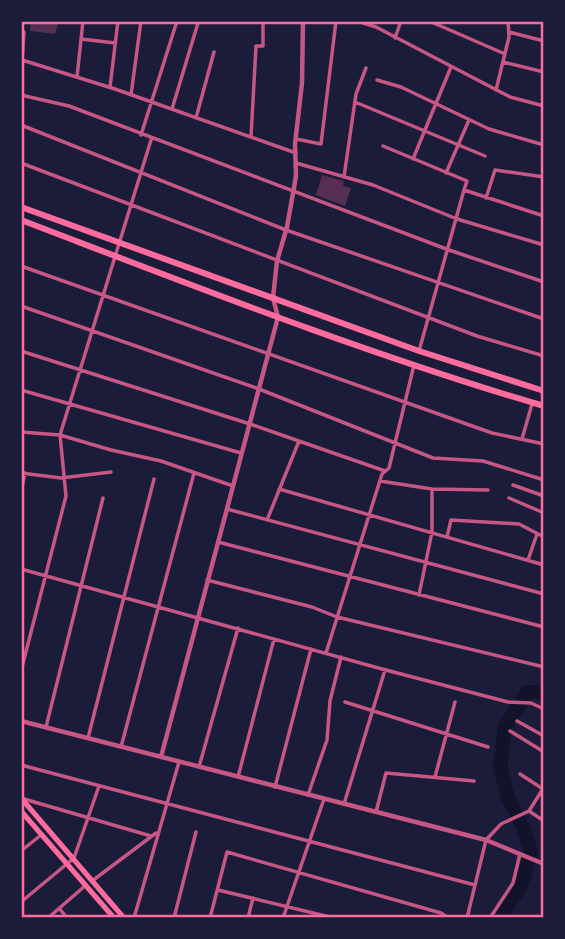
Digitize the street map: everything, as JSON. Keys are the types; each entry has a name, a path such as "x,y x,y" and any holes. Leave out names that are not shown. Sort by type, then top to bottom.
{"main road":[{"path":"21,207 419,351 544,391"},
{"path":"21,220 278,317 414,365 544,406"},
{"path":"21,798 124,918"},
{"path":"21,811 114,918"}],"street":[{"path":"77,77 83,21"},
{"path":"110,87 118,21"},
{"path":"131,95 141,21"},
{"path":"141,135 177,21"},
{"path":"251,137 256,46 263,46 263,21"},
{"path":"161,757 278,317 273,298 277,261 293,192 302,83 303,21"},
{"path":"296,139 321,144 336,21"},
{"path":"357,21 396,38 510,97 544,106"},
{"path":"396,38 401,21"},
{"path":"429,21 505,54"},
{"path":"496,90 509,32 506,21"},
{"path":"172,109 198,23"},
{"path":"21,32 24,32 21,76"},
{"path":"509,32 544,41"},
{"path":"81,38 115,43"},
{"path":"196,118 214,52"},
{"path":"22,60 110,87 296,153"},
{"path":"503,62 544,72"},
{"path":"412,159 451,67"},
{"path":"344,177 355,102 366,68"},
{"path":"377,80 401,87 489,129 544,145"},
{"path":"21,94 69,106 449,250 544,282"},
{"path":"355,102 485,156"},
{"path":"446,173 470,120"},
{"path":"21,125 286,230 544,319"},
{"path":"21,671 66,496 60,435 151,139"},
{"path":"383,146 467,181 419,351"},
{"path":"21,163 428,318 544,356"},
{"path":"296,163 373,185 457,219 544,245"},
{"path":"486,198 495,170 544,177"},
{"path":"464,190 544,216"},
{"path":"21,266 492,433 544,444"},
{"path":"21,306 259,389 433,458 483,461 544,480"},
{"path":"21,351 250,424 385,471"},
{"path":"326,653 380,481 389,468 414,365"},
{"path":"21,390 242,453"},
{"path":"522,439 533,402"},
{"path":"21,432 60,435 161,461 233,486"},
{"path":"267,520 299,441"},
{"path":"21,492 23,473 65,477 111,472"},
{"path":"121,747 194,473"},
{"path":"88,738 155,480"},
{"path":"380,481 432,489 488,490"},
{"path":"513,485 544,496"},
{"path":"279,489 544,565"},
{"path":"419,595 432,532 432,489"},
{"path":"46,727 103,498"},
{"path":"509,498 544,513"},
{"path":"227,509 544,594"},
{"path":"447,537 451,520 519,524 544,537"},
{"path":"528,560 537,534"},
{"path":"218,542 544,626"},
{"path":"21,569 385,670 508,702 531,703 544,709"},
{"path":"207,580 312,607 337,617 544,667"},
{"path":"199,767 238,628"},
{"path":"238,777 274,639"},
{"path":"275,787 311,649"},
{"path":"308,795 327,740 331,701 341,657"},
{"path":"344,804 385,670"},
{"path":"345,702 488,747"},
{"path":"435,777 455,702"},
{"path":"21,721 486,840 544,864"},
{"path":"517,721 544,736"},
{"path":"510,731 544,752"},
{"path":"134,918 179,762"},
{"path":"21,765 475,885"},
{"path":"376,812 386,773 474,781"},
{"path":"467,918 486,840 500,824 527,812 543,788 520,774"},
{"path":"21,902 74,858 100,785"},
{"path":"21,798 152,836"},
{"path":"283,918 324,799"},
{"path":"527,812 544,821"},
{"path":"48,918 158,831"},
{"path":"174,918 196,832"},
{"path":"21,852 42,834"},
{"path":"210,918 227,852 441,912 448,918"},
{"path":"490,918 513,883 522,855"},
{"path":"218,890 334,918"},
{"path":"248,918 253,898"},
{"path":"59,908 67,918"}],"building":[{"path":"31,21 59,21 55,34 30,31"},
{"path":"322,175 344,181 343,186 351,188 345,206 316,195"}],"waterway":[{"path":"499,918 522,884 531,851 521,822 508,798 500,766 505,727 527,692 544,692"}]}
